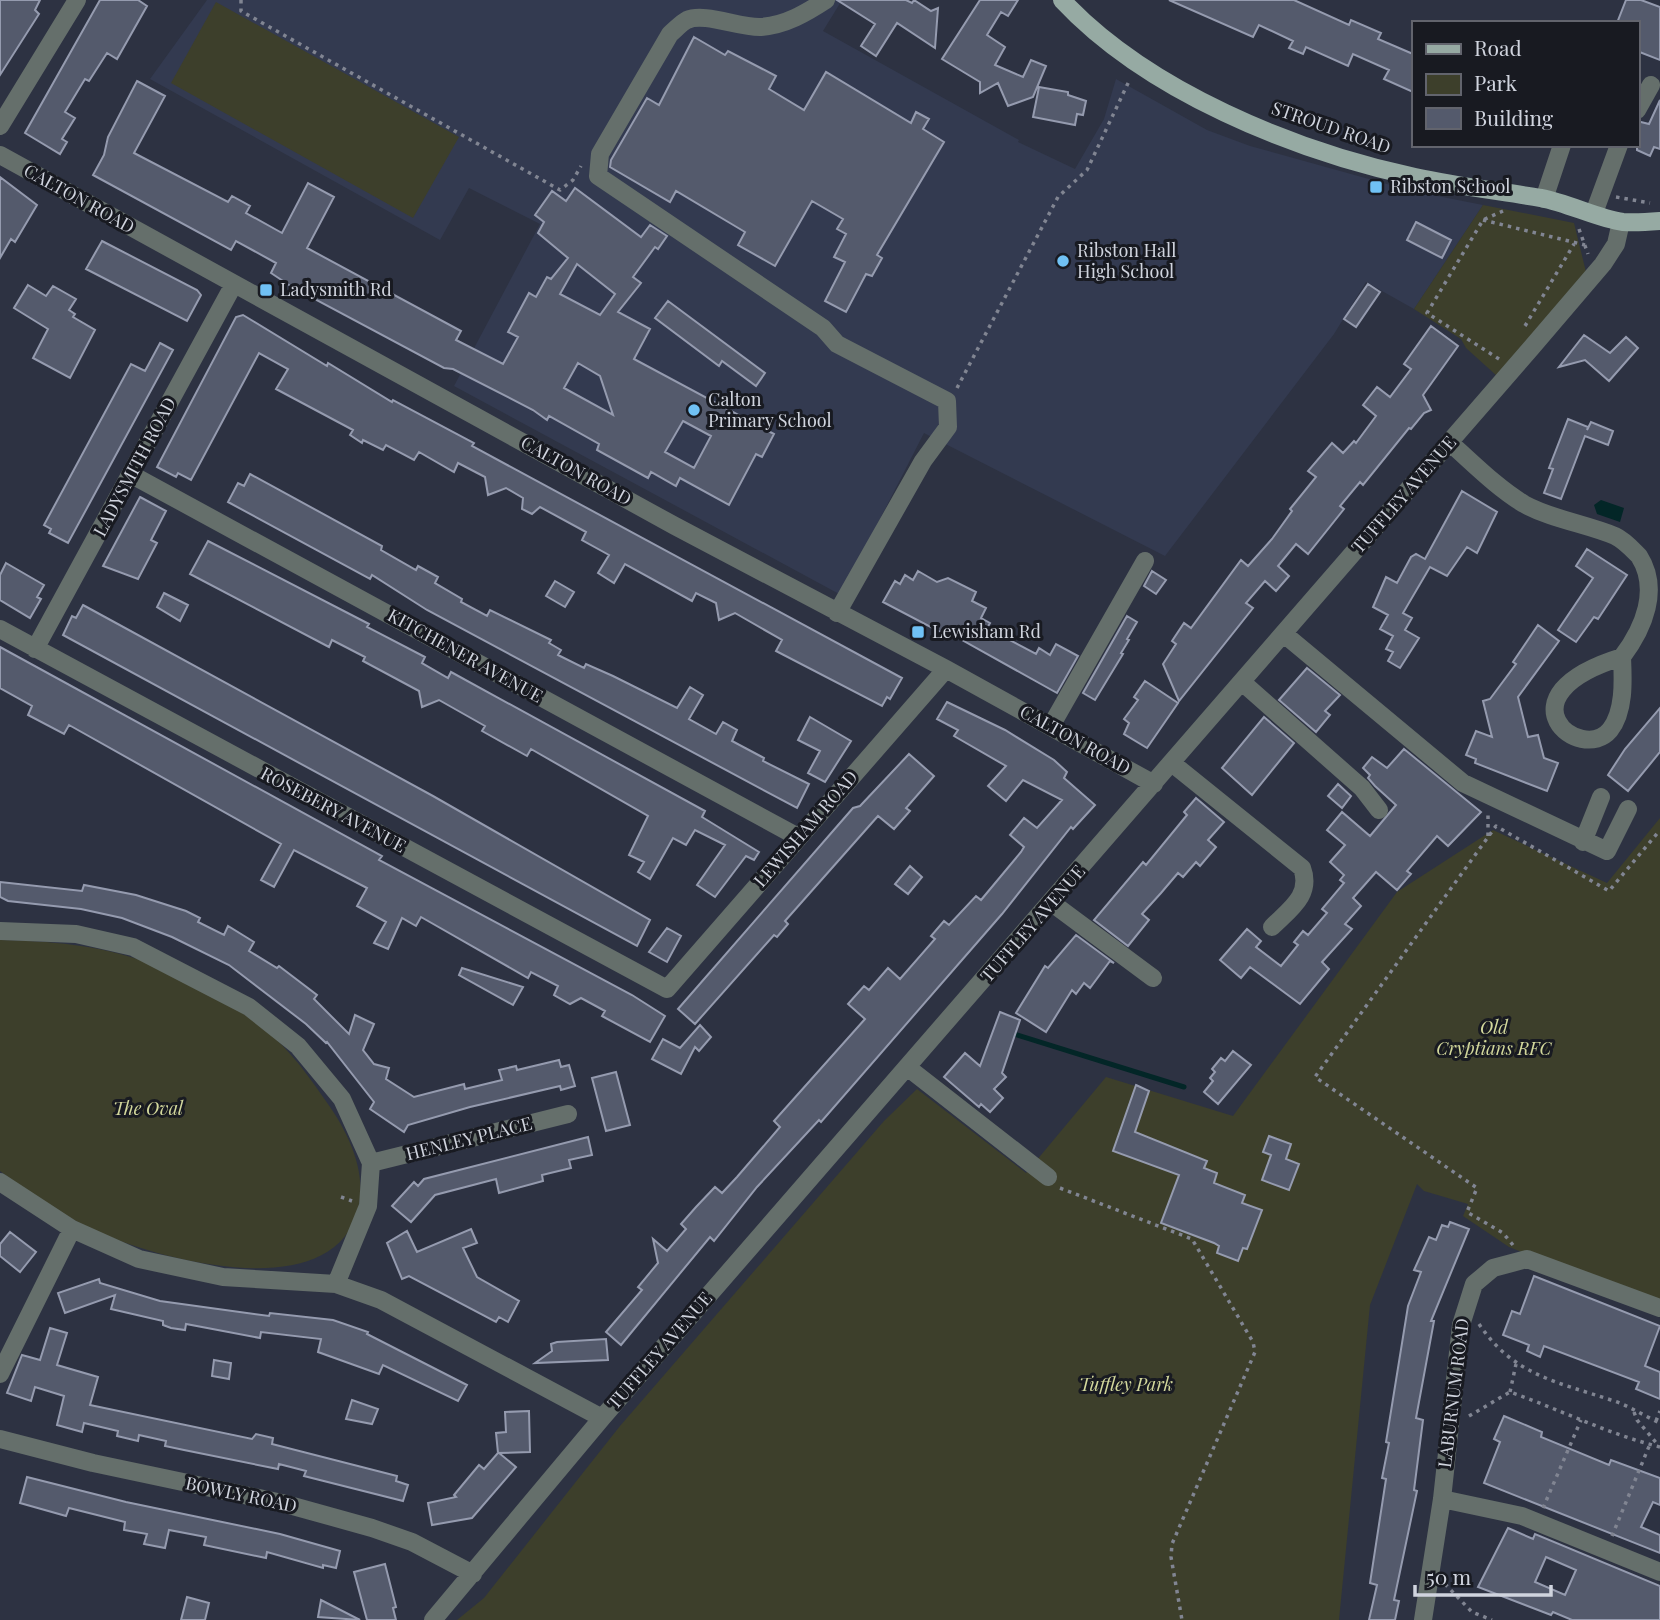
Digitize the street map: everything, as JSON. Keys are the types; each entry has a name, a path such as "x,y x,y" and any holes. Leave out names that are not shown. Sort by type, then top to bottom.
{"main road":[{"name":"STROUD ROAD","path":"1062,0 1099,35 1137,65 1208,104 1282,136 1414,177 1544,199 1621,222 1660,222"}],"street":[{"path":"0,126 77,0"},
{"path":"826,0 789,21 763,27 737,27 706,18 688,19 670,34 600,154 598,176 823,328 837,344 947,401 948,427 923,461 837,613"},
{"path":"1639,106 1651,85"},
{"path":"1544,199 1561,147"},
{"path":"1594,213 1618,147"},
{"name":"CALTON ROAD","path":"0,155 1154,784"},
{"name":"TUFFLEY AVENUE","path":"433,1620 603,1418 1173,764 1449,442 1616,244 1621,222"},
{"name":"LADYSMITH ROAD","path":"35,649 234,284"},
{"path":"1449,442 1496,484 1525,505 1617,537 1648,566 1656,586 1641,632 1622,656 1590,667 1572,678 1557,694 1554,713 1562,729 1575,738 1590,739 1609,732 1618,714 1623,685 1622,656"},
{"name":"KITCHENER AVENUE","path":"132,475 798,837"},
{"path":"1051,726 1145,561"},
{"name":"ROSEBERY AVENUE","path":"0,629 667,989"},
{"path":"1284,634 1463,783 1583,842 1607,851 1628,809"},
{"name":"LEWISHAM ROAD","path":"667,989 946,669"},
{"path":"1242,682 1362,788 1379,810"},
{"path":"1173,764 1302,868 1307,881 1304,894 1272,927"},
{"path":"1583,842 1601,797"},
{"path":"1052,903 1153,978"},
{"path":"0,931 76,934 133,947 249,1007 298,1046 342,1099 371,1163 368,1206 336,1284"},
{"path":"907,1067 1048,1177"},
{"name":"HENLEY PLACE","path":"371,1163 568,1114"},
{"path":"0,1182 72,1229 139,1259 223,1278 336,1284 381,1300 603,1418"},
{"path":"0,1374 72,1229"},
{"path":"1527,1259 1660,1308"},
{"name":"LABURNUM ROAD","path":"1423,1620 1442,1499 1466,1303 1474,1284 1493,1268 1527,1259"},
{"name":"BOWLY ROAD","path":"0,1439 93,1463 282,1503 372,1528 412,1542 473,1574"},
{"path":"1442,1499 1538,1522 1660,1572"}],"path":[{"path":"241,0 241,11 560,190 573,180 587,156"},
{"path":"947,401 954,394 1058,197 1087,170 1137,65"},
{"path":"1504,362 1427,313 1483,220 1585,245"},
{"path":"1576,221 1588,257 1580,270 1589,277"},
{"path":"1525,326 1574,244"},
{"path":"1488,795 1488,838"},
{"path":"1527,1259 1503,1233 1467,1212 1477,1188 1315,1077 1496,826 1609,891 1660,830"},
{"path":"1048,1177 1051,1184 1192,1239 1253,1342 1255,1352 1172,1544 1171,1557 1182,1620"},
{"path":"1466,1303 1499,1351 1516,1364 1560,1385 1615,1401 1658,1422 1660,1411"},
{"path":"1449,1431 1510,1392 1516,1364"},
{"path":"1510,1392 1599,1429 1660,1447"},
{"path":"1634,1412 1637,1420 1660,1447"},
{"path":"1538,1522 1581,1420"},
{"path":"1606,1550 1650,1444"},
{"path":"1431,1570 1472,1612 1492,1620"}],"shaded area":[{"name":"Ribston Hall High School","path":"207,0 842,0 823,31 1019,140 1018,142 1075,169 1104,119 1116,79 1207,130 1250,146 1412,191 1483,205 1414,309 1366,282 1334,334 1165,556 924,433 841,595 454,386 540,224 469,188 440,240 150,79"},
{"path":"1601,500 1624,508 1620,522 1597,514 1594,505"}],"green space":[{"path":"216,2 459,137 413,218 171,83"},
{"path":"1483,205 1574,223 1586,272 1497,376 1466,348 1461,339 1414,309"},
{"name":"Tuffley Park","path":"1660,818 1660,1308 1509,1247 1463,1216 1468,1204 1424,1191 1417,1184 1370,1305 1339,1620 457,1620 484,1598 620,1426 884,1121 917,1089 1026,1173 1106,1077 1233,1116 1397,892 1493,830 1607,883"},
{"name":"The Oval","path":"0,940 74,945 146,962 226,1003 272,1035 300,1065 323,1097 340,1122 353,1150 360,1179 360,1194 358,1209 342,1239 316,1258 282,1267 242,1268 201,1263 161,1254 98,1232 72,1219 0,1171"}],"building":[{"path":"0,0 40,0 35,10 39,14 0,75"},
{"path":"100,0 138,0 147,6 117,59 107,53 89,81 85,79 65,112 75,118 62,139 67,142 60,154 25,133"},
{"path":"837,0 906,0 912,3 914,0 931,11 938,8 935,48 897,23 876,56 861,46 875,24"},
{"path":"980,0 1018,0 1008,16 1001,12 987,35 1005,47 995,65 1023,77 1031,60 1046,66 1033,97 1008,106 998,83 980,93 980,82 942,59"},
{"path":"1169,0 1294,0 1349,25 1351,20 1381,33 1378,39 1412,54 1412,92 1384,79 1389,70 1353,54 1348,66 1306,47 1303,54 1289,48 1293,41 1259,25 1253,37"},
{"path":"1626,0 1641,0 1660,7 1660,60 1639,52 1639,21 1618,21"},
{"path":"694,37 725,55 728,51 776,76 769,89 804,110 826,72 911,123 916,112 929,119 923,129 944,142 877,255 882,258 872,276 866,274 846,312 825,301 845,262 834,257 846,234 837,229 843,219 812,201 775,266 738,245 745,232 676,191 670,202 610,167 611,160 647,98 659,105"},
{"path":"137,81 165,96 134,153 228,202 232,196 250,206 246,213 282,233 308,183 334,197 307,248 461,331 456,340 503,364 518,337 508,332 529,293 536,297 547,277 551,279 568,258 538,233 544,222 535,215 552,191 566,201 575,188 641,237 650,225 667,236 658,249 655,247 633,277 641,283 618,312 650,329 634,359 774,434 762,457 756,454 729,505 680,478 676,486 651,472 648,478 597,450 599,444 549,416 547,420 533,410 453,369 444,368 292,287 271,273 276,263 236,241 231,250 93,175 104,155 108,137","holes":["577,264 615,294 600,315 560,294","578,363 600,376 613,415 564,388","683,421 711,436 694,468 665,452"]},
{"path":"1039,87 1068,92 1068,95 1086,101 1083,115 1077,114 1075,125 1033,117"},
{"path":"1660,100 1660,149 1654,147 1650,156 1637,150 1639,122 1649,124"},
{"path":"0,177 37,205 15,242 11,239 0,258"},
{"path":"1416,222 1451,240 1442,258 1407,240"},
{"path":"102,241 197,290 201,295 187,321 86,269"},
{"path":"1368,284 1380,292 1356,327 1344,319"},
{"path":"28,285 46,296 53,286 76,299 69,310 75,314 73,317 95,330 70,378 33,358 48,329 14,308"},
{"path":"668,301 765,373 756,386 722,361 719,366 655,318"},
{"path":"243,315 392,402 393,400 474,443 472,446 902,678 890,699 887,697 882,706 776,651 782,640 735,613 719,620 716,603 696,593 692,601 625,564 614,583 598,573 609,555 582,540 586,532 540,507 532,514 522,509 523,498 506,488 488,495 485,477 458,463 454,472 419,452 414,460 386,445 383,450 363,440 362,443 350,435 353,430 276,389 288,369 259,353 191,480 178,473 176,477 157,467 236,317"},
{"path":"1431,326 1458,346 1423,395 1431,410 1424,413 1411,429 1409,428 1363,485 1360,482 1340,506 1344,509 1308,554 1296,544 1278,566 1289,576 1276,591 1265,581 1246,603 1253,608 1179,701 1163,664 1176,644 1172,641 1184,623 1191,628 1241,560 1248,566 1272,539 1292,511 1290,509 1316,477 1308,471 1332,443 1343,453 1354,441 1356,443 1376,416 1363,405 1377,387 1390,397 1411,369 1404,364"},
{"path":"1584,335 1610,353 1626,337 1638,348 1609,381 1585,360 1559,367"},
{"path":"160,343 173,350 68,543 49,533 51,529 44,525 131,364 145,371"},
{"path":"1568,419 1588,427 1587,430 1591,422 1613,431 1608,445 1585,436 1561,499 1544,493 1553,469 1549,468"},
{"path":"250,474 382,546 381,550 416,570 418,566 438,577 435,583 462,599 461,602 487,616 490,610 551,640 549,643 561,650 558,655 584,668 586,664 677,708 690,687 703,695 689,719 716,734 723,722 737,730 732,741 764,758 763,761 809,784 797,808 427,610 372,575 370,579 228,502 238,483 244,486"},
{"path":"1462,491 1497,512 1477,553 1467,547 1447,576 1430,567 1403,613 1412,618 1405,630 1419,638 1400,668 1388,661 1393,652 1386,649 1393,636 1380,629 1388,615 1373,607 1386,577 1397,583 1411,557 1416,554 1425,559"},
{"path":"140,497 166,511 151,540 157,543 138,579 103,566"},
{"path":"208,541 369,624 367,627 425,657 422,663 448,678 451,672 705,811 702,817 759,852 754,860 746,856 715,897 697,885 725,845 695,830 686,845 673,838 650,879 638,872 644,862 629,855 648,816 531,749 527,756 482,731 485,726 439,700 422,707 419,691 363,661 365,657 332,640 329,647 190,574"},
{"path":"1587,549 1627,575 1598,619 1594,617 1576,642 1558,630 1593,578 1576,566"},
{"path":"6,563 44,585 37,597 41,599 30,618 0,600 0,575"},
{"path":"918,571 937,582 948,578 976,592 972,601 986,608 981,618 990,623 987,628 1036,654 1039,648 1050,655 1056,644 1078,656 1057,693 944,630 942,633 883,602 895,581 900,584 905,575 913,580"},
{"path":"1152,571 1166,580 1156,594 1144,586"},
{"path":"555,581 574,592 565,607 546,596"},
{"path":"164,593 188,605 180,621 157,607"},
{"path":"83,605 433,796 650,920 637,946 63,635 72,616 76,618"},
{"path":"1127,616 1137,622 1127,639 1129,640 1121,653 1123,654 1095,700 1083,693"},
{"path":"1538,625 1559,641 1518,697 1528,737 1538,735 1544,758 1558,763 1547,791 1475,763 1476,759 1466,755 1476,731 1492,737 1483,701 1490,699 1516,664 1513,662"},
{"path":"0,647 382,856 379,860 632,995 665,1016 650,1042 602,1016 605,1011 581,998 570,1004 554,995 558,986 531,972 528,978 421,917 416,926 402,918 388,949 374,943 386,922 357,906 367,888 294,850 274,887 261,880 281,844 69,725 64,734 28,715 32,706 0,688"},
{"path":"1307,668 1340,695 1325,711 1330,715 1316,732 1279,700"},
{"path":"1145,681 1178,703 1147,748 1124,734 1129,723 1124,719 1138,700 1134,697"},
{"path":"947,702 1005,730 1054,760 1067,772 1064,778 1095,805 1073,829 1071,827 1002,914 821,1122 819,1120 757,1187 714,1241 710,1237 621,1345 606,1332 642,1290 638,1287 658,1263 653,1239 667,1251 686,1229 681,1224 696,1207 715,1187 722,1193 737,1177 780,1127 774,1121 865,1019 848,1004 864,986 869,990 888,968 900,979 935,939 931,936 944,921 949,925 976,896 981,900 1021,852 1024,847 1010,835 1024,818 1037,828 1062,800 1023,780 1006,801 988,786 1006,766 954,736 958,730 937,719"},
{"path":"1660,708 1660,752 1628,791 1608,775 1625,749"},
{"path":"810,717 851,741 825,782 808,773 820,751 798,740"},
{"path":"1264,717 1294,743 1252,795 1222,768"},
{"path":"1404,749 1481,812 1448,846 1437,836 1407,871 1411,874 1397,890 1376,872 1353,898 1361,906 1345,924 1352,929 1322,962 1329,969 1300,1004 1250,967 1241,978 1220,960 1247,929 1261,941 1256,947 1281,966 1298,945 1294,942 1303,931 1308,935 1327,913 1322,909 1344,883 1340,880 1344,875 1330,862 1345,845 1327,830 1342,812 1370,836 1396,805 1375,786 1363,768 1372,757 1387,768"},
{"path":"909,754 934,776 906,808 910,811 894,829 878,816 785,921 788,924 777,937 774,935 695,1024 678,1009 853,808 860,806"},
{"path":"1338,784 1351,796 1342,808 1328,796"},
{"path":"1196,798 1224,822 1208,840 1216,847 1200,866 1196,862 1183,877 1178,873 1142,914 1149,920 1128,946 1094,920 1143,862 1146,865 1187,815 1184,812"},
{"path":"910,866 922,877 908,894 895,884"},
{"path":"0,882 82,891 84,885 136,895 186,911 200,918 198,922 224,935 228,926 254,942 249,951 277,968 279,966 317,995 314,999 349,1034 355,1015 374,1024 363,1050 374,1064 389,1068 386,1079 414,1097 464,1084 465,1089 502,1080 499,1070 516,1066 517,1070 559,1060 561,1067 569,1065 575,1086 561,1090 560,1086 470,1107 408,1125 404,1132 370,1109 374,1102 327,1042 229,965 172,937 122,918 81,909 8,901 0,897"},
{"path":"667,928 681,936 667,962 649,952"},
{"path":"1076,935 1114,963 1110,961 1090,988 1084,983 1076,994 1072,990 1046,1032 1016,1013 1045,966 1048,968"},
{"path":"462,968 523,987 513,1005 459,975"},
{"path":"1000,1012 1020,1020 1002,1073 1006,1077 994,1089 1003,1098 990,1112 981,1104 979,1107 944,1077 965,1053 980,1066"},
{"path":"700,1025 711,1037 699,1051 695,1047 681,1074 652,1059 663,1039 680,1048"},
{"path":"1233,1051 1251,1065 1218,1104 1204,1092 1213,1081 1210,1078 1215,1072 1212,1069 1221,1058 1225,1061"},
{"path":"616,1072 630,1125 606,1131 592,1078"},
{"path":"1136,1085 1149,1091 1135,1132 1207,1161 1204,1168 1217,1173 1214,1183 1245,1195 1242,1203 1262,1210 1247,1249 1243,1248 1238,1261 1217,1253 1219,1246 1214,1243 1161,1223 1179,1175 1113,1151"},
{"path":"1269,1136 1291,1144 1286,1159 1299,1164 1289,1190 1262,1180 1271,1155 1263,1152"},
{"path":"588,1137 592,1155 569,1160 571,1168 542,1175 543,1181 499,1193 496,1179 435,1195 411,1222 392,1206 414,1182 418,1186 424,1179"},
{"path":"1450,1222 1469,1229 1431,1321 1434,1321 1416,1418 1423,1420 1414,1490 1417,1491 1394,1600 1399,1601 1395,1620 1369,1620 1377,1585 1370,1583 1386,1479 1382,1478 1389,1443 1386,1442 1408,1306 1421,1272 1414,1270 1429,1237 1436,1240 1442,1225 1448,1227"},
{"path":"471,1229 477,1243 463,1248 477,1277 519,1301 508,1322 499,1317 496,1322 409,1276 402,1279 387,1243 407,1231 417,1252"},
{"path":"10,1232 36,1252 20,1272 0,1256 0,1244"},
{"path":"1534,1276 1660,1326 1645,1366 1660,1372 1660,1399 1636,1389 1639,1382 1544,1346 1540,1357 1527,1351 1529,1345 1503,1335 1512,1311 1520,1314"},
{"path":"99,1279 100,1283 160,1301 269,1316 270,1313 333,1320 368,1332 367,1334 467,1385 458,1401 383,1365 379,1374 318,1352 321,1339 261,1332 260,1338 186,1324 185,1330 171,1328 163,1325 163,1321 111,1309 115,1295 65,1313 58,1293"},
{"path":"50,1328 67,1333 57,1365 98,1377 90,1405 252,1439 256,1434 273,1438 272,1444 397,1476 396,1481 408,1485 403,1501 304,1476 306,1471 279,1464 278,1469 184,1450 165,1446 166,1441 139,1435 138,1441 117,1436 118,1431 84,1423 82,1432 57,1425 64,1396 35,1387 31,1401 7,1393 22,1355 40,1360"},
{"path":"606,1339 608,1360 535,1363 552,1351 551,1344"},
{"path":"214,1360 231,1363 229,1379 212,1376"},
{"path":"352,1400 378,1409 372,1424 346,1419"},
{"path":"529,1411 530,1452 499,1453 516,1467 472,1518 432,1525 428,1503 456,1497 454,1495 479,1465 484,1469 498,1453 496,1433 506,1432 505,1412"},
{"path":"1504,1416 1542,1432 1541,1437 1609,1465 1611,1460 1660,1478 1660,1505 1653,1502 1641,1527 1660,1535 1660,1553 1484,1483 1500,1442 1494,1439"},
{"path":"27,1477 126,1502 280,1534 340,1551 336,1568 323,1565 323,1568 267,1552 266,1558 204,1545 206,1537 169,1530 165,1548 144,1544 147,1534 124,1530 125,1522 69,1508 66,1516 20,1503"},
{"path":"1508,1528 1533,1539 1535,1534 1660,1586 1660,1620 1572,1620 1553,1612 1551,1615 1478,1587","holes":["1546,1557 1576,1570 1565,1595 1535,1582"]},
{"path":"385,1564 396,1607 393,1608 396,1620 367,1620 354,1572"},
{"path":"187,1597 209,1603 205,1620 181,1620"},
{"path":"321,1600 360,1620 318,1617"}],"waterway":[{"path":"1011,1033 1184,1087"}],"place":[{"name":"Ribston School","path":"1376,187"},
{"name":"Ribston Hall High School","path":"1063,261"},
{"name":"Ladysmith Rd","path":"266,290"},
{"name":"Calton Primary School","path":"694,410"},
{"name":"Lewisham Rd","path":"918,632"}],"park label":[{"name":"Old Cryptians RFC","path":"1494,1038"}]}
